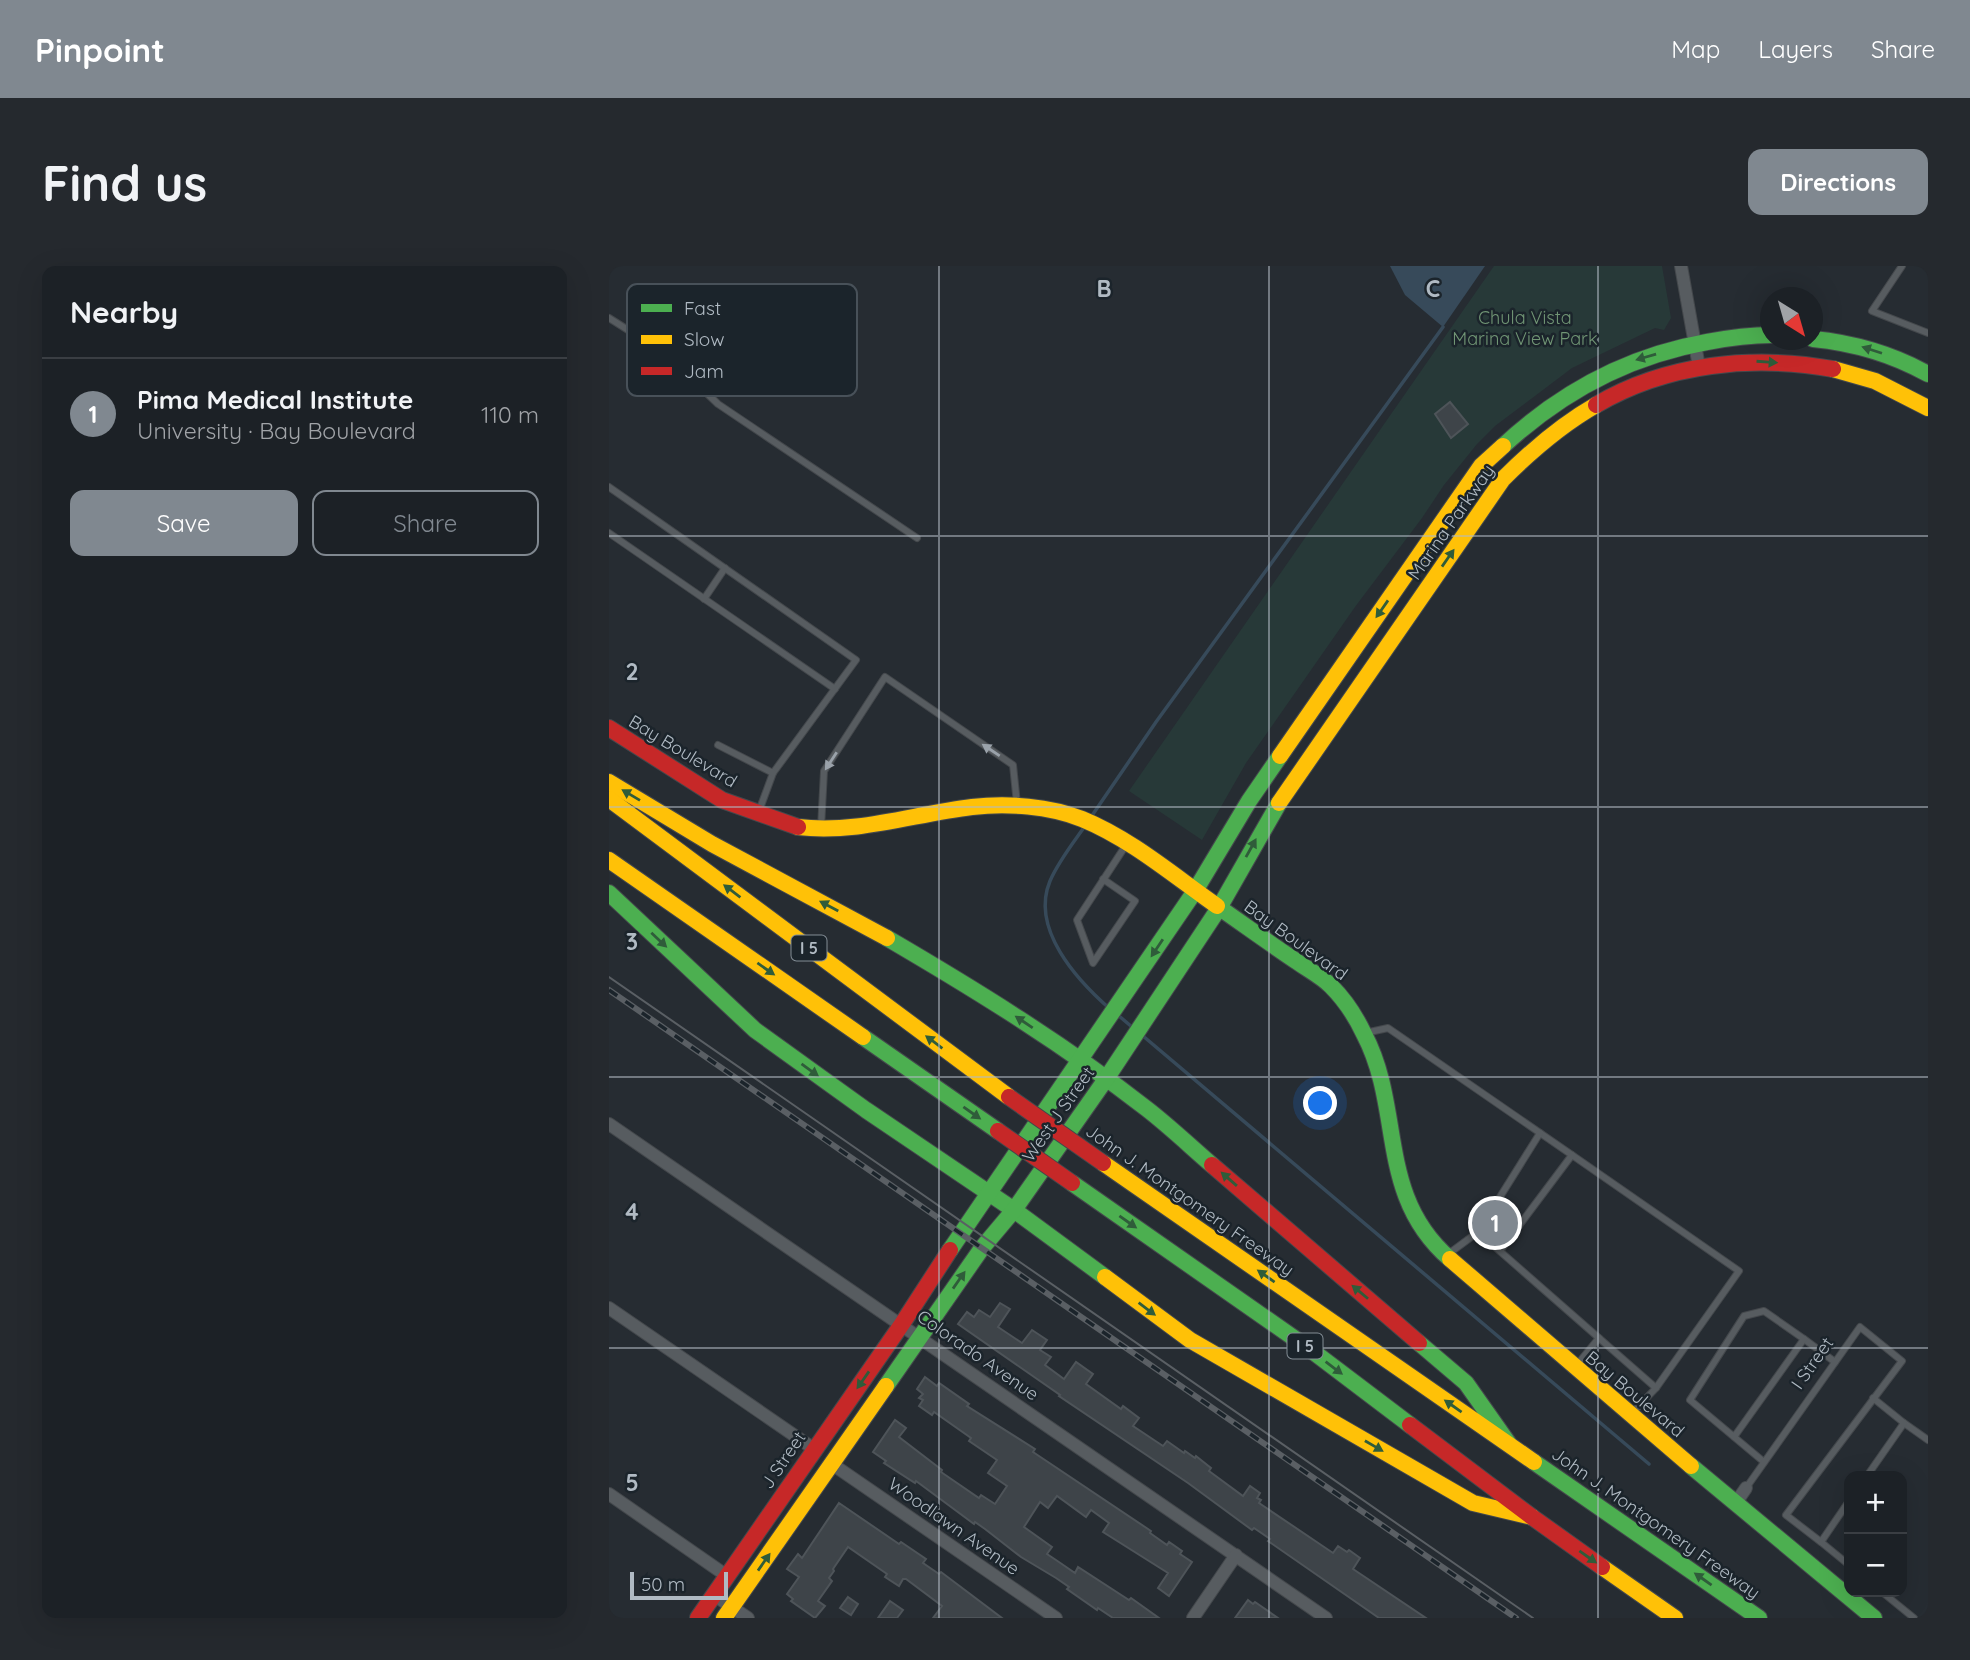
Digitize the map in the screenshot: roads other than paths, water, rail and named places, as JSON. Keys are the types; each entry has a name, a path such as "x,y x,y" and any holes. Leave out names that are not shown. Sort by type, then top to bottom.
{"main road":[{"name":"Marina Parkway","path":"1195,891 1249,801 1481,466 1520,428 1567,393 1617,366 1695,343 1760,336"},
{"path":"1823,340 1857,345 1888,355 1928,374"},
{"name":"Marina Parkway","path":"1219,908 1271,814 1503,479 1538,444 1581,413 1625,389 1699,367 1757,361 1842,370 1896,390 1928,408"},
{"name":"Bay Boulevard","path":"609,728 722,800 795,827 821,830 875,826 972,807 1037,807 1082,819 1127,843 1330,985 1349,1007 1373,1055 1381,1082 1397,1171 1406,1199 1421,1228 1445,1256 1735,1504 1874,1618"},
{"path":"609,782 712,844 869,927 981,993 1081,1060 1147,1109 1466,1383 1509,1444"},
{"name":"John J. Montgomery Freeway","path":"609,799 1009,1097 1759,1618"},
{"name":"I 5","path":"609,860 1311,1350 1532,1517 1675,1618"},
{"name":"West J Street","path":"902,1324 987,1193 1195,891"},
{"path":"609,894 755,1030 1014,1210 1190,1340 1473,1503 1532,1517"},
{"name":"West J Street","path":"920,1337 1106,1079 1219,908"},
{"name":"J Street","path":"698,1618 902,1324"},
{"path":"728,1612 920,1337"}],"street":[{"path":"1681,266 1699,367"},
{"name":"Colorado Avenue","path":"609,1124 1326,1618"},
{"path":"609,1308 814,1449"},
{"name":"Woodlawn Avenue","path":"832,1464 1056,1618"},
{"name":"I Street","path":"1735,1504 1746,1488"},
{"path":"609,1494 727,1576"},
{"path":"1193,1618 1236,1555"},
{"path":"714,1595 728,1612 748,1618"}],"lane":[{"path":"1902,266 1871,311 1928,333"},
{"path":"609,318 627,329"},
{"path":"710,396 917,538"},
{"path":"609,487 856,660 773,773 758,813"},
{"path":"609,533 835,689"},
{"path":"704,599 725,568"},
{"path":"821,830 824,771 885,677 1013,765 1018,806"},
{"path":"718,745 773,773"},
{"path":"1103,879 1135,901 1093,963 1077,920 1103,879 1127,843"},
{"path":"1364,1033 1388,1028 1739,1271 1655,1388 1630,1415"},
{"path":"1445,1256 1478,1232 1540,1133"},
{"path":"1500,1251 1572,1155"},
{"path":"1478,1232 1655,1388"},
{"path":"1764,1462 1689,1399 1744,1316 1764,1311 1835,1362"},
{"name":"I Street","path":"1746,1488 1860,1326 1902,1361 1873,1398"},
{"path":"1574,1367 1599,1338"},
{"path":"1734,1437 1804,1339"},
{"path":"1844,1561 1786,1515 1873,1398 1928,1440"},
{"path":"1870,1471 1904,1423"},
{"path":"1821,1542 1844,1509"},
{"path":"1888,1597 1914,1618"}],"water":[{"path":"1390,266 1485,266 1443,327 1405,295"}],"waterway":[{"path":"1091,817 1156,722 1443,327"},
{"path":"1085,826 1050,881 1045,899 1046,917 1051,935 1071,968 1110,1009"},
{"path":"1119,1016 1132,1027"},
{"path":"1143,1036 1649,1464"}],"tram line":[{"path":"609,977 1533,1618"}],"railway":[{"path":"609,990 1516,1618"}],"place":[{"name":"Pima Medical Institute","path":"1495,1223"}],"park label":[{"name":"Chula Vista Marina View Park","path":"1525,327"}]}
